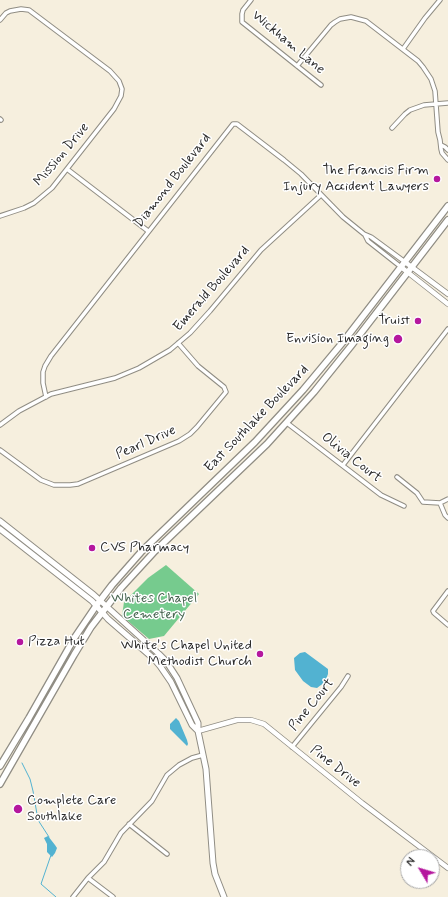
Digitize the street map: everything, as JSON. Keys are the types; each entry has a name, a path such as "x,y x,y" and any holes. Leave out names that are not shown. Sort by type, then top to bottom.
{"main road":[{"name":"East Southlake Boulevard","path":"0,766 30,718 67,650 96,606 125,569 170,523 254,442 304,390 448,206"},
{"name":"East Southlake Boulevard","path":"0,784 74,655 102,612 141,566 287,423 338,363 448,220"},
{"path":"287,423 286,420 288,413 304,390"},
{"path":"0,520 60,567 100,601 166,661 177,678 198,723 198,731 206,773 213,863 215,874 224,897"},
{"path":"170,523 176,531"},
{"path":"0,529 92,601 160,666 174,687 192,725 198,731"}],"street":[{"name":"Wickham Lane","path":"251,0 243,10 241,18 245,26 321,85"},
{"path":"403,49 440,0"},
{"name":"Mission Drive","path":"0,20 6,14 15,10 30,10 110,71 119,81 122,89 117,105 52,188 34,203 0,216"},
{"path":"297,66 331,25 340,19 351,17 366,21 403,49 423,67 431,79 435,91 438,132 442,153 448,160"},
{"path":"392,128 410,110 424,105 448,103"},
{"name":"Diamond Boulevard","path":"46,397 43,383 47,362 234,123 301,174 343,217 364,234 371,237 403,264"},
{"path":"441,145 448,150"},
{"path":"67,168 148,231"},
{"name":"Emerald Boulevard","path":"0,425 18,411 46,397 61,391 115,378 131,372 159,357 178,343 210,311 261,250 276,235 321,196"},
{"name":"Diamond Boulevard","path":"364,234 368,241 403,264"},
{"path":"403,264 412,267 448,294"},
{"path":"403,264 408,272 448,304"},
{"path":"343,466 448,329"},
{"name":"Pearl Drive","path":"0,450 41,480 54,484 70,485 78,484 179,441 190,434 197,427 226,392 224,387 198,366 178,343"},
{"name":"Olivia Court","path":"287,423 380,495 404,506"},
{"path":"397,477 417,493 424,502 440,503 448,500"},
{"path":"440,503 445,515 448,518"},
{"path":"448,591 433,611 434,614 448,625"},
{"name":"Pine Court","path":"292,747 341,687 348,676"},
{"name":"Pine Drive","path":"198,731 237,720 251,720 264,724 362,803 448,868"},
{"path":"73,897 88,878 104,862 121,833 152,801 167,775 178,765 192,758 203,755"},
{"path":"129,824 167,854"},
{"path":"88,878 113,897"}],"green space":[{"name":"Whites Chapel Cemetery","path":"166,565 199,594 164,636 149,639 122,616 124,602 148,578"}],"water":[{"path":"305,652 328,669 325,682 317,688 311,687 303,681 295,670 294,658 300,653"},
{"path":"176,718 179,721 187,740 187,746 170,729 170,724"},
{"path":"48,836 57,848 52,857 47,852 47,844 44,838"}],"waterway":[{"path":"22,763 30,779 38,820 49,837"},
{"path":"51,855 41,884 56,897"}],"place":[{"name":"The Francis Firm Injury Accident Lawyers","path":"437,179"},
{"name":"Truist","path":"418,321"},
{"name":"Envision Imaging","path":"398,339"},
{"name":"CVS Pharmacy","path":"92,548"},
{"name":"Pizza Hut","path":"20,642"},
{"name":"White's Chapel United Methodist Church","path":"260,654"},
{"name":"Complete Care Southlake","path":"18,809"}]}
